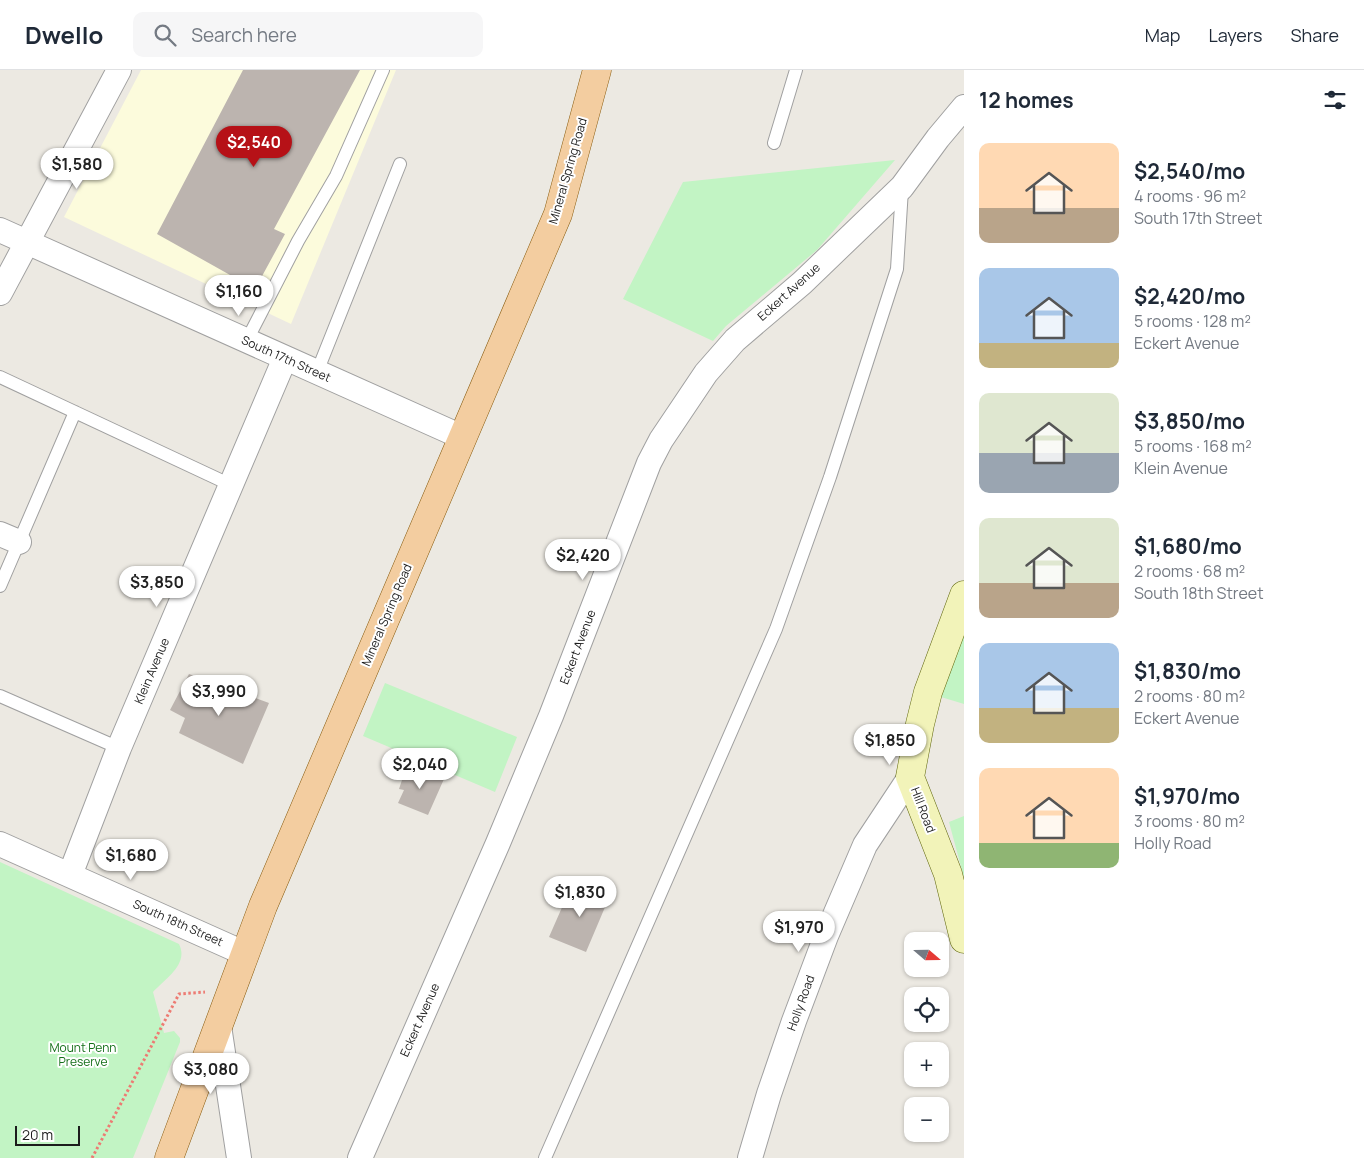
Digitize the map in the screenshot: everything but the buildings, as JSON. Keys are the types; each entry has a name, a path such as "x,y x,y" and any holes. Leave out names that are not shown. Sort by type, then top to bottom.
{"main road":[{"name":"Mineral Spring Road","path":"169,1158 263,906 558,214 597,70"}],"street":[{"path":"0,293 119,70"},
{"name":"Eckert Avenue","path":"360,1158 548,725 649,463 660,440 706,373 735,340 802,283 902,187 938,138 964,107"},
{"name":"South 17th Street","path":"0,230 462,438"},
{"name":"Klein Avenue","path":"70,875 119,748 284,358"},
{"name":"Hill Road","path":"964,595 928,692 910,777 948,874 964,939"},
{"name":"Holly Road","path":"750,1158 775,1076 826,936 865,845 910,777"},
{"name":"South 18th Street","path":"0,844 246,954"},
{"path":"219,1026 239,1158"}],"lane":[{"path":"246,342 298,241 336,176 383,70"},
{"path":"774,143 796,70"},
{"path":"316,372 400,164"},
{"path":"546,1158 776,629 830,477 898,269 902,187"},
{"path":"0,377 231,485"},
{"path":"0,586 9,538 75,412"},
{"path":"0,696 119,748"}],"path":[{"path":"92,1158 179,994"}],"shaded area":[{"path":"141,70 396,70 291,324 64,217"}],"green space":[{"path":"895,160 817,250 726,326 713,341 623,299 683,182"},
{"path":"964,633 964,704 941,697"},
{"path":"385,683 517,737 495,792 363,736"},
{"path":"964,816 964,878 949,822"},
{"name":"Mount Penn Preserve","path":"0,862 179,944 181,958 179,964 170,976 153,992 164,1033 174,1031 180,1038 180,1042 133,1158 0,1158"}]}
